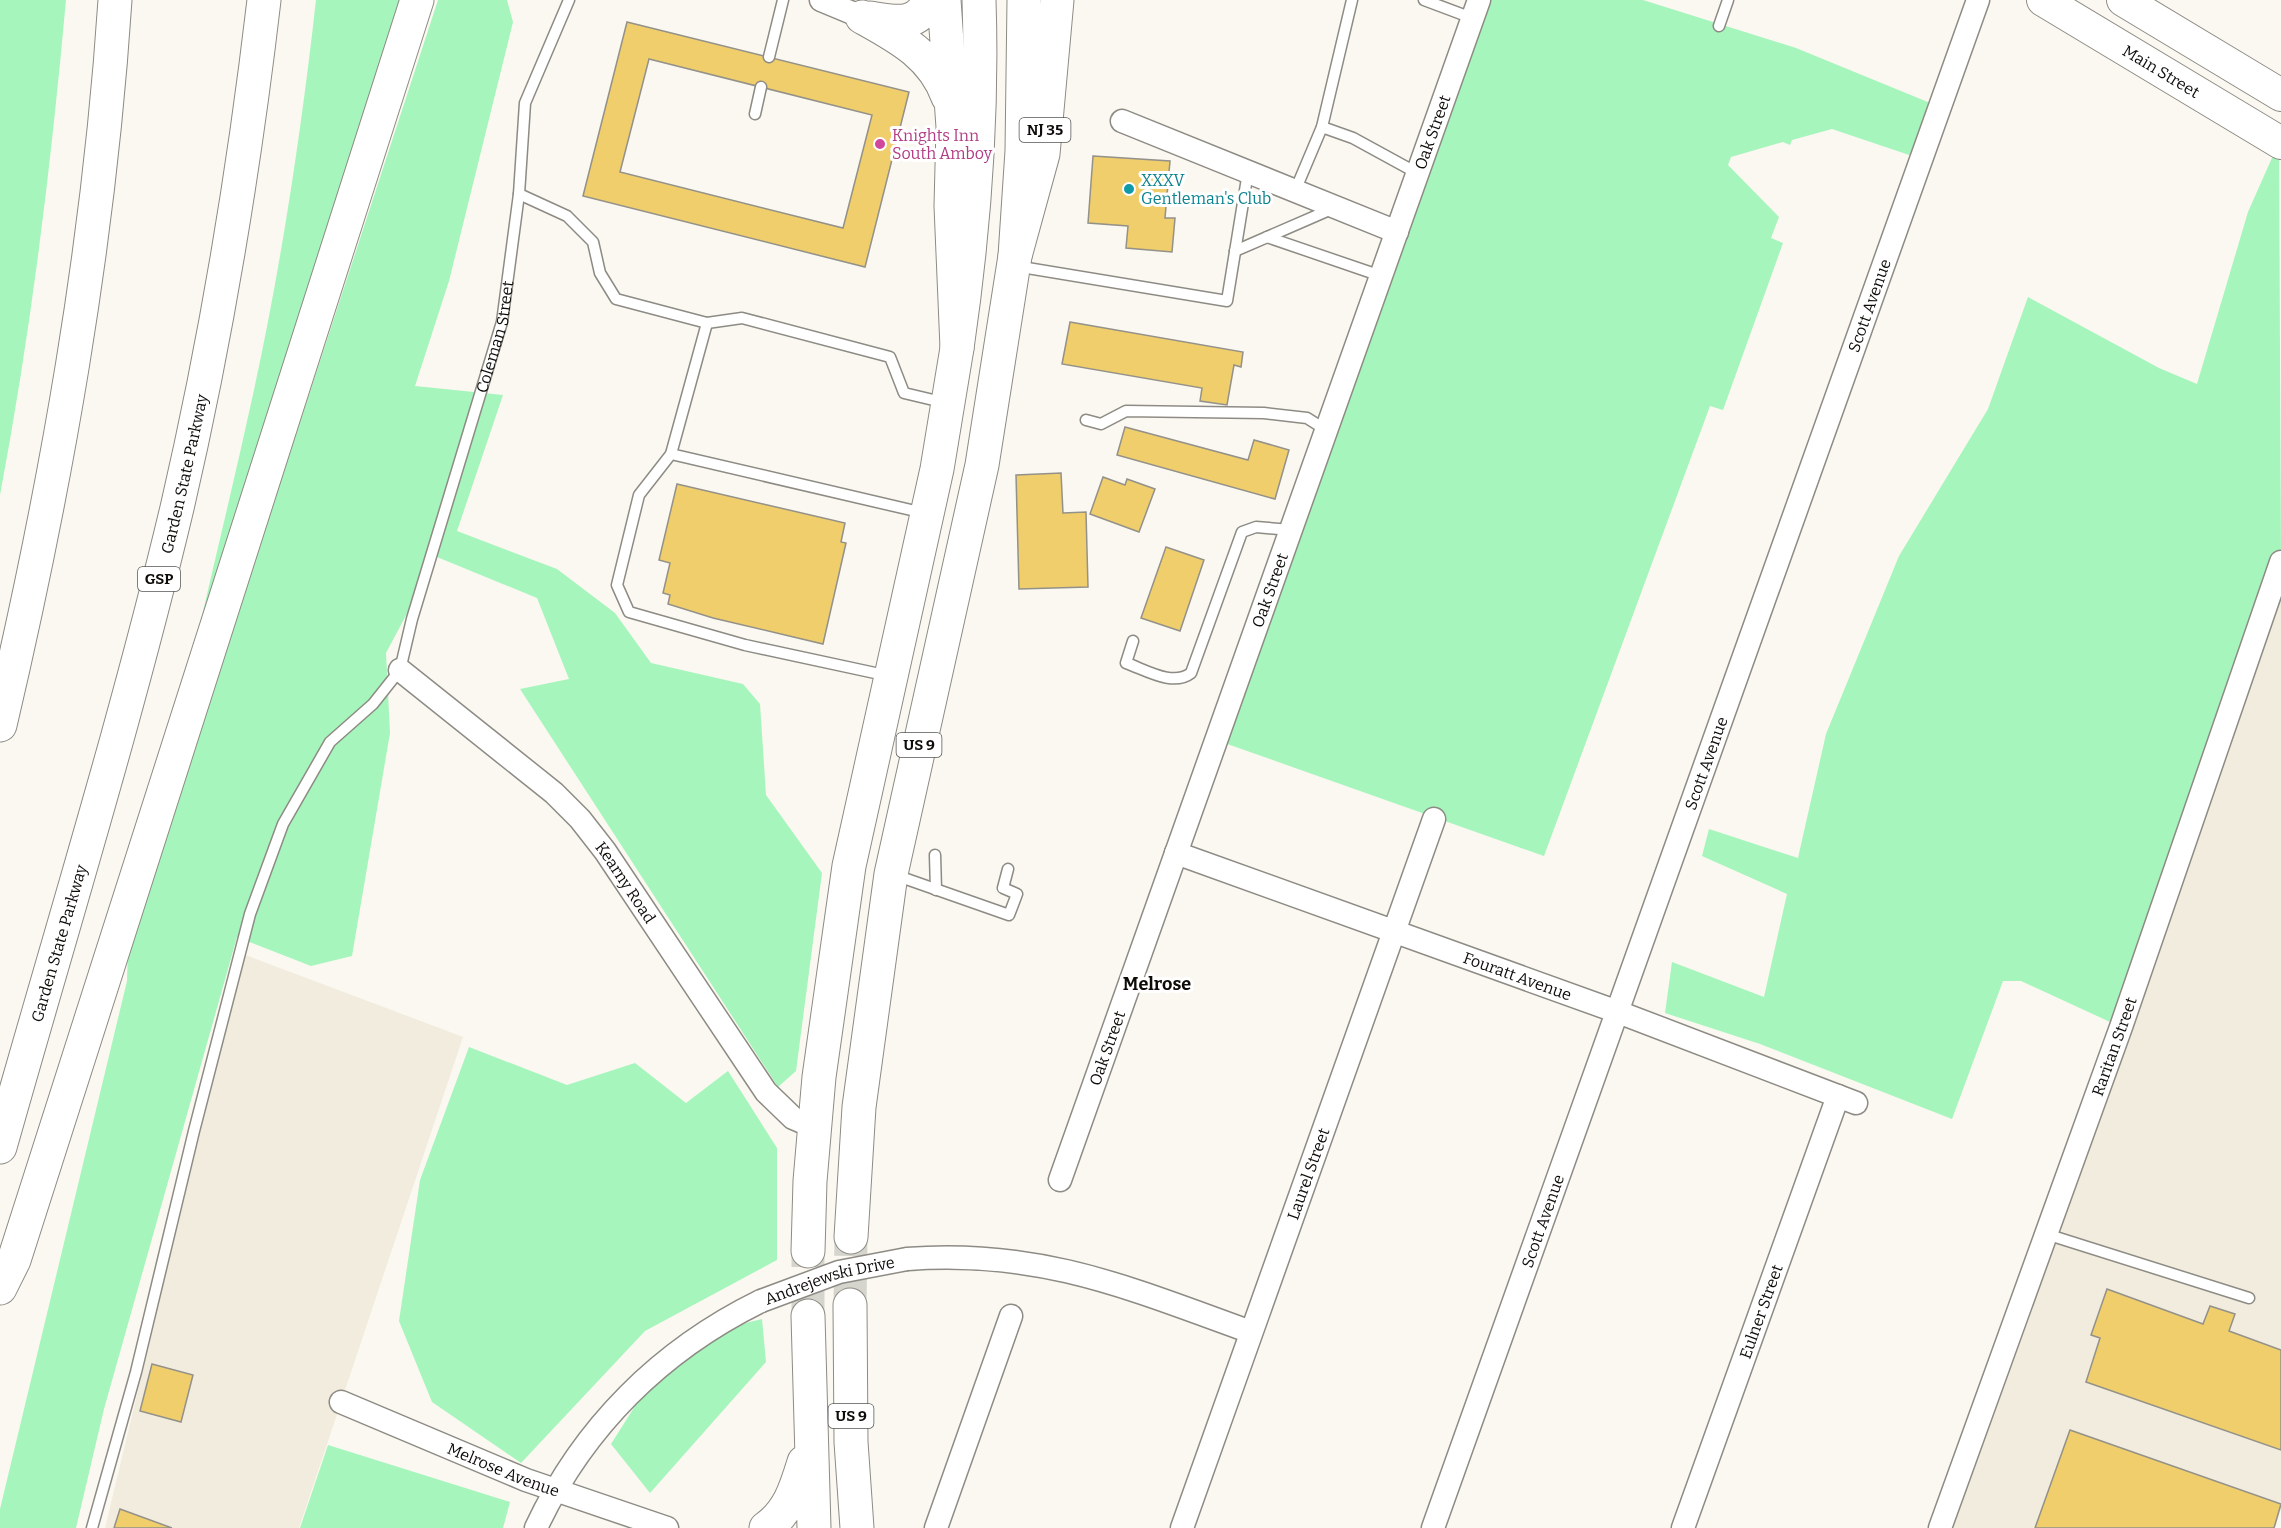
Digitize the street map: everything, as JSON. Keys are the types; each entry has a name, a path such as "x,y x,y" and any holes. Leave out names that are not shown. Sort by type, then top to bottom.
{"highway":[{"path":"0,725 37,563 72,370 97,191 115,0"},
{"name":"Garden State Parkway","path":"0,1147 124,709 177,506 231,240 264,0"},
{"path":"0,1288 14,1260 417,0"},
{"path":"862,17 907,22 921,13 929,0"},
{"path":"944,0 952,106 951,206 957,348"},
{"name":"US 9","path":"808,1251 814,1127 828,999 849,866 889,676 927,514 949,404 957,348 977,171 981,67 979,0"},
{"name":"US 9","path":"851,1237 860,1107 891,874 980,476 1014,261 1022,151 1024,0"},
{"name":"NJ 35","path":"1014,261 1043,154 1057,0"},
{"path":"862,17 903,41 925,58 940,76 952,106"},
{"name":"US 9","path":"850,1305 851,1442 856,1528"},
{"name":"US 9","path":"808,1316 814,1528"},
{"path":"766,1528 782,1515 788,1505 810,1440"}],"main road":[{"name":"Main Street","path":"2043,0 2281,143"},
{"path":"2123,0 2153,12 2281,95"}],"street":[{"path":"821,0 862,17"},
{"name":"Scott Avenue","path":"1433,1528 1978,0"},
{"name":"Oak Street","path":"1060,1180 1475,9"},
{"path":"1122,121 1396,232"},
{"name":"Raritan Street","path":"1940,1528 2121,1027 2279,572"},
{"name":"Kearny Road","path":"400,670 550,789 580,819 605,851 766,1092 793,1118 814,1127"},
{"name":"Laurel Street","path":"1182,1528 1434,819"},
{"name":"Fouratt Avenue","path":"1176,853 1618,1012 1847,1099"},
{"name":"Eulner Street","path":"1683,1528 1847,1099"},
{"name":"Andrejewski Drive","path":"536,1528 555,1492 585,1445 625,1397 688,1342 760,1300 838,1272 907,1259 978,1257 1047,1265 1133,1289 1251,1332"},
{"path":"936,1528 1011,1316"},
{"name":"Melrose Avenue","path":"341,1402 555,1492 667,1528"}],"lane":[{"name":"Coleman Street","path":"400,670 412,619 502,322 519,194 525,103 569,0"},
{"path":"769,57 783,0"},
{"path":"1295,191 1322,127 1352,0"},
{"path":"1424,0 1475,9"},
{"path":"1719,26 1728,0"},
{"path":"755,114 761,87"},
{"path":"1322,127 1353,138 1418,172"},
{"path":"1014,261 1227,301 1248,172"},
{"path":"519,194 567,216 593,242 600,273 616,299 707,323 742,318 890,357 904,393 949,404"},
{"path":"1235,251 1335,207"},
{"path":"1267,237 1381,276"},
{"path":"707,323 671,454 639,495 618,585 629,612 745,645 889,676"},
{"path":"1086,420 1101,424 1126,411 1264,413 1307,418 1326,430"},
{"path":"671,454 927,514"},
{"path":"1133,641 1126,663 1175,680 1191,674 1242,532 1256,527 1291,530"},
{"path":"92,1528 136,1372 199,1109 250,914 283,824 330,742 373,704 400,670"},
{"path":"935,855 936,890"},
{"path":"891,874 1009,915 1017,894 1003,888 1008,869"},
{"path":"2046,1234 2249,1299"}],"shaded area":[{"path":"2281,563 2281,1509 2275,1528 1938,1528"},
{"path":"243,954 463,1037 299,1528 105,1528"}],"green space":[{"path":"0,0 66,0 39,248 0,495"},
{"path":"316,0 403,0 198,633 246,428 272,300 297,150"},
{"path":"438,0 507,0 513,22 449,281 415,386 503,395 457,531 557,569 615,613 651,663 743,684 760,704 766,795 822,873 796,1071 778,1087 520,689 569,679 537,598 437,557 386,653 390,733 352,956 311,966 237,937 104,1409 76,1528 0,1528 0,1509 127,981 128,949"},
{"path":"1479,0 1643,0 1796,48 1940,107 1921,159 1832,129 1792,140 1790,145 1783,142 1731,157 1728,165 1779,217 1771,238 1783,243 1723,410 1710,406 1544,856 1216,740"},
{"path":"2279,142 2281,563 2121,1027 2021,981 2003,981 1952,1119 1760,1044 1665,1013 1672,962 1764,997 1787,894 1702,856 1709,829 1798,858 1826,734 1899,556 1988,409 2028,297 2159,368 2197,384 2248,212"},
{"path":"469,1047 567,1085 635,1063 686,1103 728,1071 777,1148 777,1260 645,1331 521,1463 432,1402 399,1321 420,1180"},
{"path":"762,1319 766,1362 650,1493 611,1444 677,1340"},
{"path":"328,1445 510,1502 503,1528 300,1528"}],"building":[{"name":"Knights Inn South Amboy","path":"627,22 909,92 865,267 583,196","holes":["649,59 872,115 843,228 620,172"]},
{"name":"XXXV Gentleman's Club","path":"1093,156 1170,161 1165,218 1175,218 1172,252 1126,248 1128,226 1088,223"},
{"path":"1070,322 1243,352 1241,367 1234,365 1227,405 1200,401 1202,388 1062,364"},
{"path":"1125,427 1248,460 1254,440 1289,450 1275,499 1117,455"},
{"path":"1061,473 1063,513 1086,512 1088,587 1019,589 1016,475"},
{"path":"1103,477 1125,485 1127,479 1155,489 1139,532 1090,514"},
{"path":"677,484 845,523 841,542 846,543 823,644 713,618 668,604 670,595 663,593 670,563 659,560"},
{"path":"1166,547 1204,560 1180,631 1141,618"},
{"path":"2107,1289 2203,1324 2210,1306 2235,1314 2229,1331 2281,1350 2281,1450 2086,1382 2100,1338 2091,1335"},
{"path":"152,1364 193,1375 181,1422 140,1411"},
{"path":"2070,1430 2281,1504 2274,1528 2035,1528"},
{"path":"120,1509 172,1528 114,1528"}],"tunnel":[{"path":"850,1305 851,1237"},
{"path":"808,1251 808,1316"}],"place":[{"name":"Knights Inn South Amboy","path":"880,144"},
{"name":"XXXV Gentleman's Club","path":"1129,189"}],"district":[{"name":"Melrose","path":"1157,984"}]}
